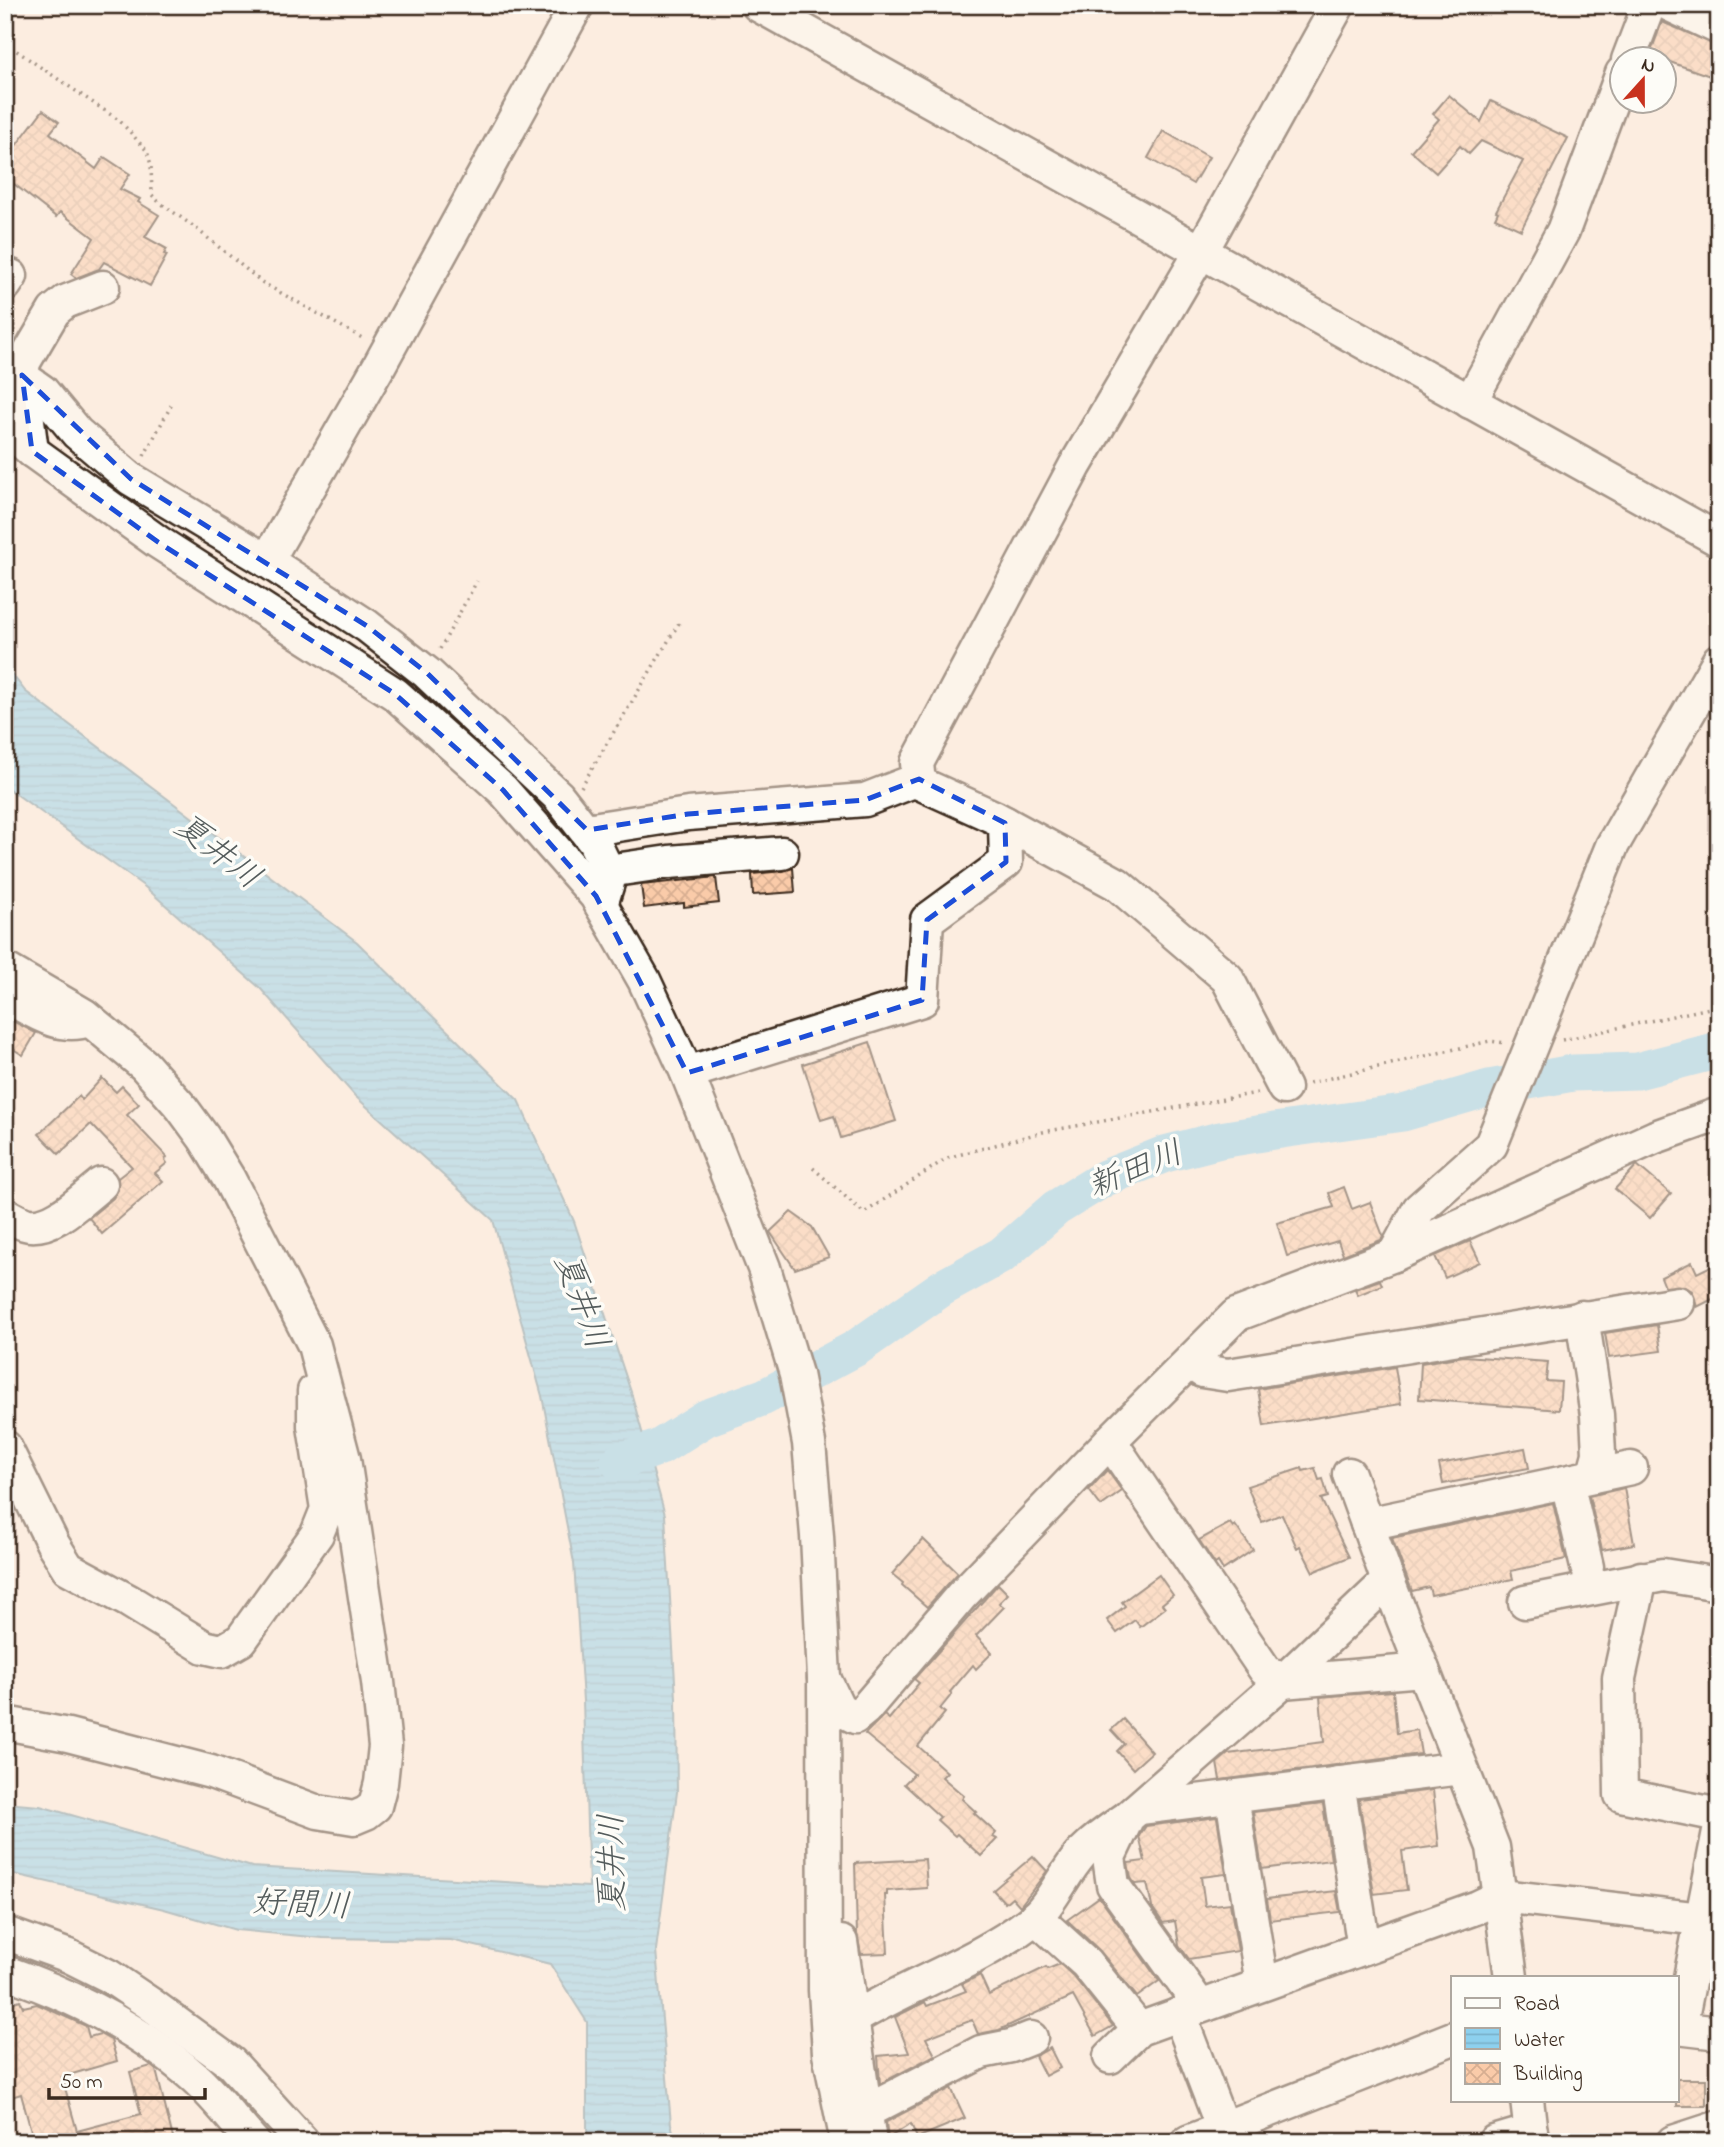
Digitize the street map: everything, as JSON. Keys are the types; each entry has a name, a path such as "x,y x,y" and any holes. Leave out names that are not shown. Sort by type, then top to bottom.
{"street":[{"path":"267,561 387,352 578,5"},
{"path":"758,5 1719,540"},
{"path":"1284,1088 1227,978 1117,884 1005,823 919,783 917,763 1069,478 1201,252 1338,5"},
{"path":"1633,46 1648,5"},
{"path":"1670,5 1719,28"},
{"path":"1469,402 1563,231 1608,111"},
{"path":"13,370 24,362 54,311 65,302 103,287"},
{"path":"13,370 32,451"},
{"path":"13,370 42,391 77,433 131,479 267,561 367,626 427,673 578,821 594,842 608,871 608,883 601,905"},
{"path":"5,427 32,451 158,542 395,694 503,790 596,896 644,981 687,1073 764,1268 796,1374 809,1443 824,1678 825,1990 830,2053 847,2142"},
{"path":"1394,1255 1419,1209 1491,1145 1612,846 1719,660"},
{"path":"578,821 865,800 919,779"},
{"path":"687,1073 922,1000 927,920 1006,862 1005,823"},
{"path":"608,871 669,862 782,853"},
{"path":"5,969 38,986 89,1020 144,1065 182,1108 229,1179 314,1345 344,1459 378,1682 384,1746 381,1783 375,1805 354,1818 318,1812 211,1772 68,1735 5,1723"},
{"path":"5,996 58,1022 80,1023 89,1020"},
{"path":"867,2129 841,1941 838,1888 838,1819 843,1752 848,1729 855,1717 866,1708 961,1596 1236,1315 1394,1255 1655,1137 1719,1114"},
{"path":"5,1214 27,1225 39,1225 62,1216 102,1184"},
{"path":"1191,1361 1202,1371 1228,1375 1678,1303"},
{"path":"1581,1317 1597,1415 1600,1454 1580,1479 1587,1567"},
{"path":"5,1447 53,1544 68,1568 129,1601 204,1647 222,1651 241,1640 317,1534 327,1510 317,1448 313,1396 320,1368"},
{"path":"1110,1441 1265,1670 1282,1682 1423,1670"},
{"path":"1367,1524 1631,1468"},
{"path":"1349,1474 1388,1581 1493,1847 1511,1976"},
{"path":"1525,1602 1663,1575 1719,1584"},
{"path":"1641,1578 1619,1678 1621,1795 1719,1815"},
{"path":"851,2021 873,2007 979,1956 1035,1917 1082,1854 1103,1834 1134,1812 1282,1682 1388,1581"},
{"path":"824,1678 839,1709 855,1717"},
{"path":"1134,1812 1461,1768"},
{"path":"1338,1783 1364,1948"},
{"path":"1232,1797 1262,1984"},
{"path":"1134,1812 1109,1857 1112,1885 1189,2010 1226,2135"},
{"path":"1719,1831 1678,2028 1719,2034"},
{"path":"1110,2057 1139,2029 1478,1907 1501,1896 1701,1919"},
{"path":"1035,1917 1086,1963 1139,2029"},
{"path":"5,1933 69,1956 109,1976 149,2003 231,2063 296,2131 303,2142"},
{"path":"5,1972 49,1987 120,2022 196,2079 253,2142"},
{"path":"867,2129 873,2108 981,2052 1011,2046 1031,2038"},
{"path":"1188,2142 1226,2135 1451,2039"},
{"path":"1494,2142 1531,2136 1527,2102"},
{"path":"1673,2142 1719,2127"}],"path":[{"path":"5,13 18,5"},
{"path":"5,43 120,121 135,135 147,151 151,165 152,195 159,202 263,283 387,352"},
{"path":"131,479 173,402"},
{"path":"427,673 477,581"},
{"path":"578,821 577,793 680,623"},
{"path":"813,1168 864,1213 947,1158 1043,1132 1284,1088 1490,1041 1532,1046 1719,1006"}],"highlighted area":[{"path":"22,375 131,479 367,626 427,673 587,830 688,814 865,800 919,779 1005,823 1006,862 927,920 922,1000 687,1073 596,896 503,790 395,694 158,542 32,451"}],"water":[{"path":"5,665 25,691 357,942 518,1100 574,1221 631,1392 665,1515 676,1698 677,1792 656,1950 671,2124 676,2142 587,2142 587,2022 550,1964 451,1940 322,1938 236,1930 164,1909 5,1872 5,1803 40,1806 252,1867 589,1887 583,1701 574,1563 542,1396 493,1220 355,1096 260,988 145,887 5,786"}],"building":[{"path":"1662,22 1719,46 1719,79 1678,65 1678,46 1653,46"},
{"path":"1449,95 1481,122 1491,101 1568,138 1521,230 1495,218 1498,212 1496,211 1523,161 1481,141 1469,154 1460,146 1436,173 1411,151 1439,119 1433,114"},
{"path":"43,110 59,122 50,133 96,169 104,157 130,174 120,189 140,199 138,202 159,215 145,237 167,249 164,254 167,255 150,286 104,262 99,269 76,278 71,274 94,238 60,212 56,217 5,177 5,160"},
{"path":"1163,131 1209,157 1193,184 1148,158"},
{"path":"793,868 795,892 753,895 752,874"},
{"path":"716,877 719,903 684,907 684,903 644,908 641,885"},
{"path":"5,1017 36,1033 23,1055 5,1044"},
{"path":"870,1042 896,1121 841,1138 834,1116 821,1120 803,1064"},
{"path":"102,1078 116,1092 122,1086 139,1104 127,1115 167,1157 167,1163 155,1173 163,1181 102,1234 89,1218 113,1198 118,1190 118,1178 132,1167 91,1124 59,1154 39,1134 79,1096 82,1100"},
{"path":"1637,1165 1671,1194 1650,1218 1615,1189"},
{"path":"1344,1187 1352,1209 1370,1202 1383,1236 1381,1240 1343,1255 1338,1241 1287,1256 1277,1223 1334,1207 1329,1193"},
{"path":"791,1212 812,1227 829,1257 795,1269 770,1232"},
{"path":"1470,1241 1480,1262 1445,1278 1435,1256"},
{"path":"1692,1262 1697,1273 1719,1262 1719,1296 1697,1307 1692,1291 1684,1286 1665,1287 1661,1277"},
{"path":"1380,1280 1382,1285 1358,1295 1355,1289"},
{"path":"1657,1325 1661,1351 1609,1358 1605,1333"},
{"path":"1464,1356 1548,1362 1546,1381 1561,1382 1559,1410 1419,1399 1421,1363"},
{"path":"1395,1367 1401,1404 1264,1426 1258,1389"},
{"path":"1525,1448 1529,1468 1443,1484 1439,1464"},
{"path":"1302,1468 1303,1471 1315,1468 1319,1480 1323,1479 1328,1497 1321,1499 1349,1557 1313,1572 1300,1546 1297,1548 1282,1514 1262,1522 1247,1486"},
{"path":"1107,1470 1122,1491 1101,1506 1089,1490"},
{"path":"1624,1488 1634,1544 1602,1550 1589,1496"},
{"path":"1553,1503 1566,1559 1511,1571 1513,1579 1431,1595 1429,1587 1412,1591 1392,1538"},
{"path":"1230,1523 1233,1527 1235,1525 1253,1550 1223,1570 1218,1562 1215,1564 1199,1540"},
{"path":"923,1539 958,1573 927,1607 892,1574"},
{"path":"1159,1575 1173,1595 1162,1604 1165,1608 1140,1627 1135,1620 1117,1633 1107,1620 1125,1606 1122,1602"},
{"path":"998,1584 1008,1594 999,1603 1004,1607 976,1636 992,1653 976,1669 973,1665 950,1692 952,1694 940,1709 945,1713 918,1746 947,1772 942,1777 964,1796 962,1799 976,1812 974,1813 996,1833 993,1837 997,1839 981,1856 937,1820 940,1817 904,1784 914,1774 865,1734 884,1715 889,1719 919,1683 914,1679"},
{"path":"1393,1691 1397,1733 1417,1730 1421,1754 1220,1780 1217,1763 1228,1754 1324,1742 1320,1697"},
{"path":"1123,1719 1152,1752 1133,1769 1117,1751 1124,1744 1111,1730"},
{"path":"1433,1790 1439,1846 1402,1851 1407,1890 1374,1894 1359,1799"},
{"path":"1323,1804 1331,1860 1262,1869 1253,1812"},
{"path":"1217,1817 1226,1874 1201,1877 1205,1906 1230,1903 1238,1951 1189,1959 1179,1945 1175,1921 1163,1923 1152,1907 1147,1883 1135,1884 1128,1863 1145,1861 1139,1836 1146,1826"},
{"path":"1033,1856 1047,1871 1020,1906 1012,1897 1005,1903 993,1890"},
{"path":"925,1859 927,1888 887,1891 885,1895 888,1953 861,1954 857,1934 855,1863"},
{"path":"1336,1891 1340,1912 1270,1920 1267,1899"},
{"path":"1099,1897 1159,1981 1137,1997 1100,1951 1067,1920"},
{"path":"1060,1964 1113,2026 1095,2036 1073,1996 999,2030 978,2034 972,2020 926,2038 935,2055 880,2084 878,2056 909,2053 895,2017 925,2002 927,2006 966,1991 962,1984 980,1975 989,1995 1046,1967 1048,1969"},
{"path":"20,2000 23,2007 37,2004 86,2026 89,2037 100,2034 111,2040 117,2061 62,2077 77,2131 141,2114 130,2072 151,2066 156,2070 174,2142 34,2142 21,2094 5,2099 5,2005"},
{"path":"1050,2048 1060,2068 1045,2076 1035,2056"},
{"path":"1678,2079 1706,2079 1706,2106 1677,2106"},
{"path":"951,2088 965,2118 917,2138 911,2124 888,2138 886,2122"}],"waterway":[{"name":"新田川","path":"619,1462 660,1447 706,1418 764,1397 856,1348 942,1288 1002,1255 1056,1208 1105,1178 1165,1154 1220,1140 1403,1113 1489,1088 1573,1073 1637,1071 1719,1050"}],"water label":[{"name":"夏井川","path":"217,853"},
{"name":"夏井川","path":"580,1302"},
{"name":"夏井川","path":"614,1863"},
{"name":"好間川","path":"301,1906"}]}
